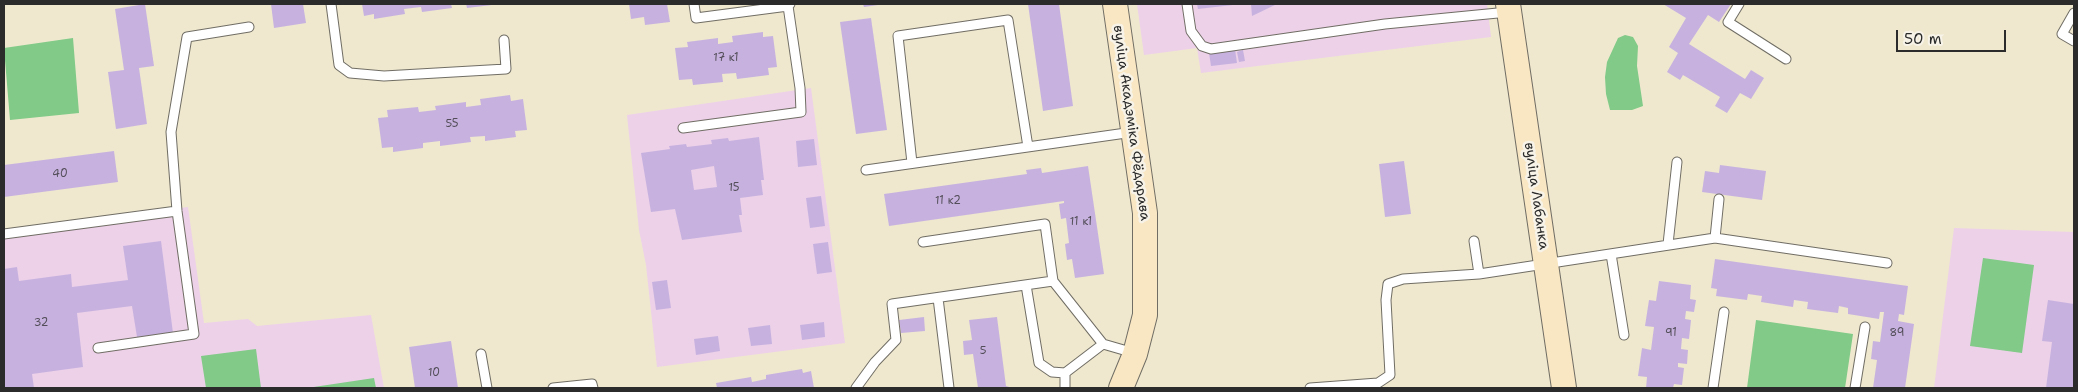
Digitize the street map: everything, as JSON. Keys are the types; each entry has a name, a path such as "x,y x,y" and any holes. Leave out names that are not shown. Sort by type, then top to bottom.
{"street":[{"name":"вуліца Акадэміка Фёдарава","path":"1115,4 1145,213 1145,315 1135,354 1121,388"},
{"name":"вуліца Лабанка","path":"1508,8 1564,388"}],"lane":[{"path":"331,4 339,65 350,74 384,76 506,69 504,40"},
{"path":"683,128 801,112 800,88 789,5 696,18 694,4"},
{"path":"1187,4 1191,31 1202,46 1211,49 1508,8"},
{"path":"1739,4 1728,22 1786,59"},
{"path":"2074,13 2062,34 2074,41"},
{"path":"912,163 898,36 971,25 1008,20 1028,147"},
{"path":"98,348 194,334 176,211 171,132 187,37 249,27"},
{"path":"866,170 1132,132"},
{"path":"1668,244 1677,162"},
{"path":"1715,238 1719,199"},
{"path":"4,234 176,211"},
{"path":"922,242 1045,224 1053,281 1103,344 1135,354"},
{"path":"1310,388 1378,383 1390,375 1386,300 1388,284 1403,279 1479,274 1715,238 1887,263"},
{"path":"1474,241 1479,274"},
{"path":"1611,254 1624,335"},
{"path":"856,388 875,362 896,340 892,304 1053,281"},
{"path":"1026,285 1039,363 1052,372 1065,373 1103,344"},
{"path":"938,298 949,388"},
{"path":"1713,388 1724,312"},
{"path":"1855,388 1865,327"},
{"path":"482,354 487,388"},
{"path":"1065,373 1065,388"},
{"path":"553,388 592,384 593,388"}],"shaded area":[{"path":"1137,4 1487,4 1491,37 1201,73 1197,48 1144,55"},
{"path":"811,88 845,343 657,367 646,265 639,230 627,115"},
{"path":"188,207 204,323 248,319 257,326 371,315 384,388 4,388 4,232"},
{"path":"1954,228 2074,232 2074,388 1934,388"}],"green space":[{"path":"1625,35 1633,37 1638,46 1637,66 1643,106 1632,110 1610,110 1606,94 1605,77 1607,62 1618,38"},
{"path":"73,38 79,113 10,120 4,48"},
{"path":"1983,258 2034,265 2022,353 1970,346"},
{"path":"1756,320 1853,334 1845,388 1747,388"},
{"path":"256,349 261,388 206,388 201,356"},
{"path":"374,378 376,388 307,388"}],"building":[{"path":"145,4 154,66 139,68 147,124 116,129 108,72 124,70 115,9"},
{"path":"271,4 303,4 306,23 274,28"},
{"path":"362,4 451,4 452,8 422,12 421,7 404,9 405,14 374,19 374,14 364,16"},
{"path":"466,4 492,4 492,5 467,8"},
{"path":"629,4 667,4 670,22 645,25 644,17 631,19"},
{"path":"863,4 878,4 878,5 864,7"},
{"path":"1028,4 1059,4 1073,106 1043,111"},
{"path":"1197,4 1233,4 1233,5 1198,9"},
{"path":"1251,4 1277,4 1252,16"},
{"path":"1663,4 1731,4 1719,22 1708,15 1689,44 1745,79 1751,70 1764,78 1751,99 1740,93 1727,113 1715,106 1720,97 1683,75 1680,80 1667,72 1678,53 1669,47 1686,18"},
{"path":"871,18 887,130 856,134 840,22"},
{"path":"763,32 763,37 773,36 777,67 768,68 769,75 737,79 736,73 722,74 723,82 693,85 692,79 679,80 675,48 688,47 687,42 718,38 718,44 733,42 732,36"},
{"path":"1235,49 1237,63 1211,66 1209,53"},
{"path":"1243,50 1245,61 1239,62 1237,52"},
{"path":"510,95 511,101 523,99 527,130 515,131 516,137 485,141 485,136 470,137 471,142 440,146 440,141 423,143 423,148 393,152 393,147 382,148 378,118 388,117 387,110 418,107 419,112 436,110 435,106 466,102 466,107 481,105 480,99"},
{"path":"759,137 764,180 761,180 763,195 740,198 742,215 739,215 742,232 682,240 675,209 651,212 641,153 670,149 669,146 686,144 687,147 712,144 711,140 728,138 729,141","holes":["714,166 717,187 694,190 691,170"]},
{"path":"814,139 817,165 798,167 796,141"},
{"path":"114,151 118,182 4,197 4,165"},
{"path":"1404,161 1411,214 1385,217 1379,164"},
{"path":"1720,165 1766,171 1762,200 1702,192 1705,171 1719,173"},
{"path":"1088,166 1104,274 1075,278 1072,259 1067,260 1065,244 1069,243 1066,218 1061,219 1059,204 1064,203 1064,201 889,226 884,194 1027,174 1026,170 1041,168 1042,173"},
{"path":"821,196 825,226 810,228 806,198"},
{"path":"161,241 173,333 137,337 132,306 77,313 83,367 32,374 34,388 5,388 4,269 17,267 19,281 71,274 72,287 128,280 123,246"},
{"path":"828,242 832,272 817,274 813,244"},
{"path":"1715,259 1908,286 1904,315 1899,314 1898,321 1914,324 1905,388 1873,388 1877,360 1871,359 1873,341 1880,342 1884,312 1880,312 1879,319 1848,314 1848,308 1839,306 1838,313 1807,309 1808,302 1794,300 1793,307 1761,302 1762,296 1748,294 1747,300 1716,296 1717,289 1711,288"},
{"path":"667,280 671,308 656,310 652,282"},
{"path":"1659,281 1691,285 1690,299 1696,300 1694,312 1686,311 1685,319 1691,320 1689,339 1682,338 1681,349 1688,350 1687,364 1678,363 1678,367 1684,368 1682,385 1674,384 1673,388 1646,388 1647,377 1638,376 1642,348 1651,350 1654,327 1645,326 1649,300 1656,301"},
{"path":"2048,300 2074,304 2074,388 2046,388 2052,342 2042,341"},
{"path":"924,317 925,331 901,333 899,320"},
{"path":"997,317 1006,386 1012,388 978,388 973,354 964,355 963,341 972,340 969,320"},
{"path":"824,322 825,337 802,340 800,325"},
{"path":"770,325 772,344 751,346 748,328"},
{"path":"718,336 720,351 696,355 694,339"},
{"path":"451,341 458,388 415,388 409,347"},
{"path":"802,369 803,373 811,371 814,388 717,388 716,383 751,377 752,382 766,379 766,375"}]}
